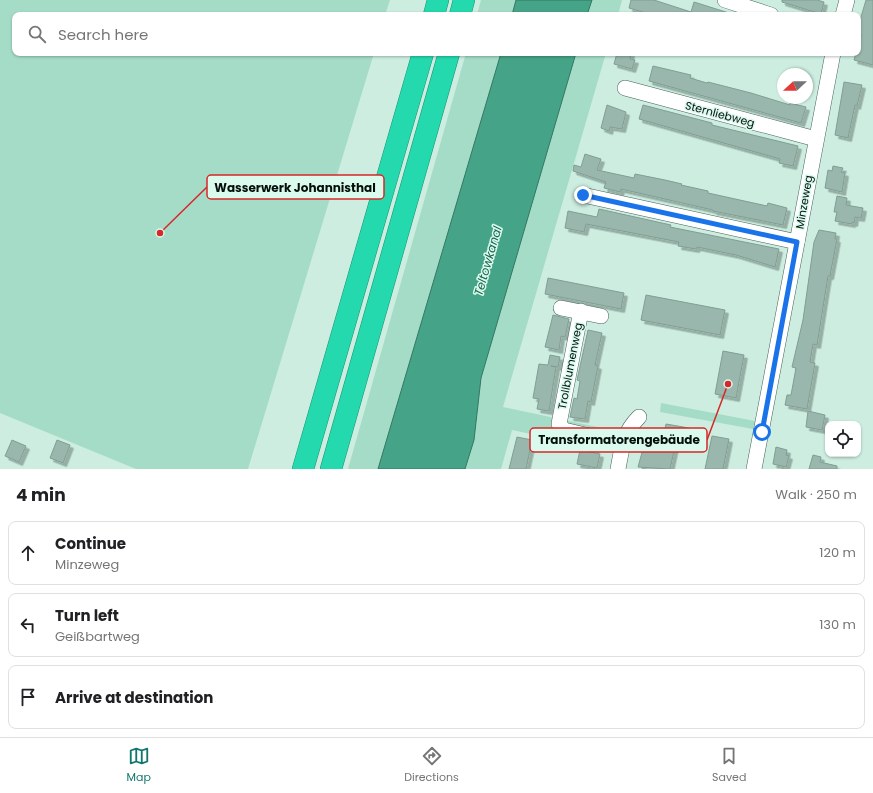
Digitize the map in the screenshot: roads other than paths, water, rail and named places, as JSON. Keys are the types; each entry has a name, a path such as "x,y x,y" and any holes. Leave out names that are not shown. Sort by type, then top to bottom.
{"highway":[{"path":"435,12 438,0"},
{"path":"461,12 464,0"},
{"path":"303,469 422,56"},
{"path":"331,469 448,56"}],"street":[{"path":"725,0 762,12"},
{"path":"844,12 847,0"},
{"name":"Minzeweg","path":"754,469 832,56"},
{"name":"Sternliebweg","path":"625,88 816,139"},
{"path":"583,195 797,242"},
{"name":"Trollblumenweg","path":"561,308 601,316"},
{"name":"Trollblumenweg","path":"581,311 559,424 564,430 623,444"},
{"path":"618,469 623,444 629,427 639,417"}],"water":[{"path":"516,0 592,0 588,12 513,12"},
{"name":"Teltowkanal","path":"500,56 575,56 481,378 474,440 465,469 378,469"}],"place":[{"name":"Wasserwerk Johannisthal","path":"160,233"},
{"name":"Transformatorengebäude","path":"728,384"}]}
